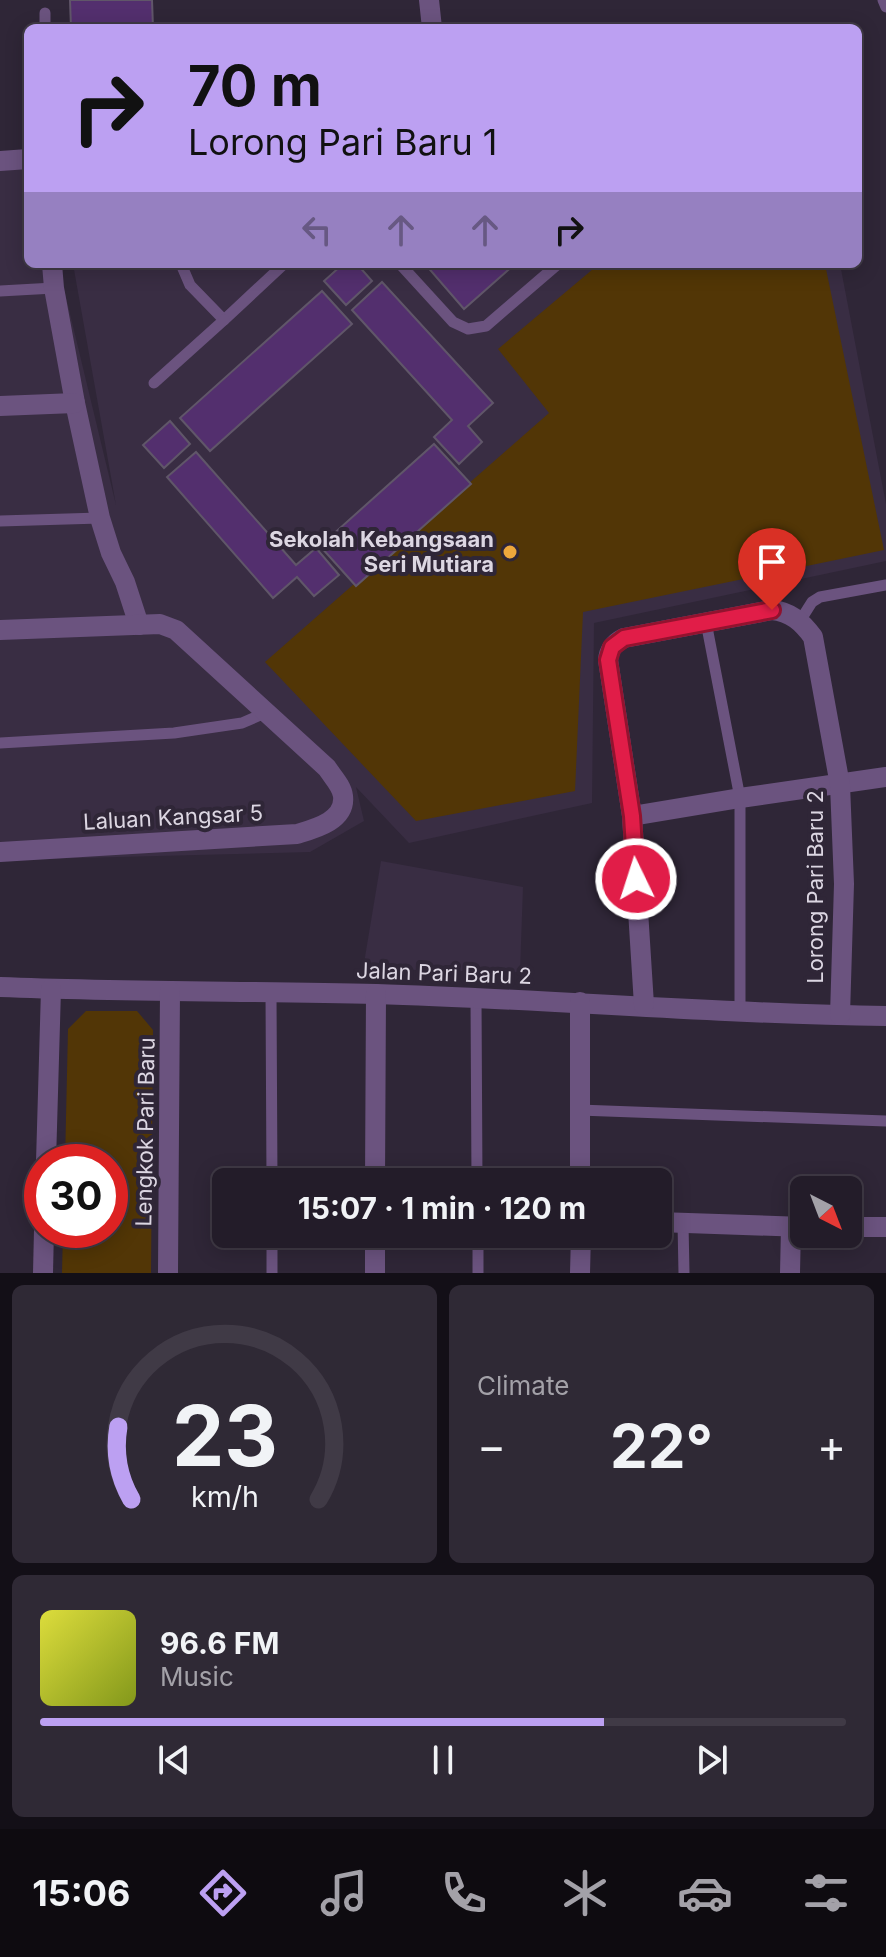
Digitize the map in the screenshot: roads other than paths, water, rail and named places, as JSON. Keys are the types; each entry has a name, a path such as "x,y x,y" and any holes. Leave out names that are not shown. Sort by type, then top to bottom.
{"street":[{"path":"429,0 432,24"},
{"path":"0,161 24,159"},
{"path":"52,268 75,403 100,518 139,625"},
{"path":"0,406 75,403"},
{"path":"644,1005 632,816 609,654 612,647 624,638 772,610 783,611 800,621"},
{"name":"Lorong Pari Baru 2","path":"800,621 813,637 840,785 844,884 840,1015"},
{"path":"0,630 160,624 182,634 264,710"},
{"name":"Laluan Kangsar 5","path":"0,852 297,834 331,821 341,810 343,796 339,785 327,768 264,710"},
{"path":"632,816 886,777"},
{"name":"Jalan Pari Baru 2","path":"0,987 376,994 886,1016"},
{"path":"47,1144 51,989"},
{"name":"Lengkok Pari Baru","path":"168,1273 170,991"},
{"path":"375,1168 376,994"},
{"path":"580,1002 580,1168"},
{"path":"672,1223 790,1227"},
{"path":"862,1227 886,1227"},
{"path":"43,1273 44,1248"},
{"path":"375,1248 375,1273"},
{"path":"580,1273 581,1248"},
{"path":"790,1273 794,1248"}],"lane":[{"path":"883,0 886,7"},
{"path":"45,13 45,24"},
{"path":"183,268 190,285 224,320"},
{"path":"154,383 280,268"},
{"path":"404,268 453,322 468,329 486,326 553,268"},
{"path":"0,291 54,288"},
{"path":"0,521 100,518"},
{"path":"800,621 812,602 820,597 886,585"},
{"path":"706,622 740,798 740,1010"},
{"path":"0,743 174,733 242,723 264,710"},
{"path":"271,993 272,1168"},
{"path":"476,998 477,1168"},
{"path":"579,1110 886,1121"},
{"path":"683,1223 684,1273"},
{"path":"272,1248 272,1273"},
{"path":"478,1248 478,1273"}],"place":[{"name":"Sekolah Kebangsaan Seri Mutiara","path":"510,552"}]}
